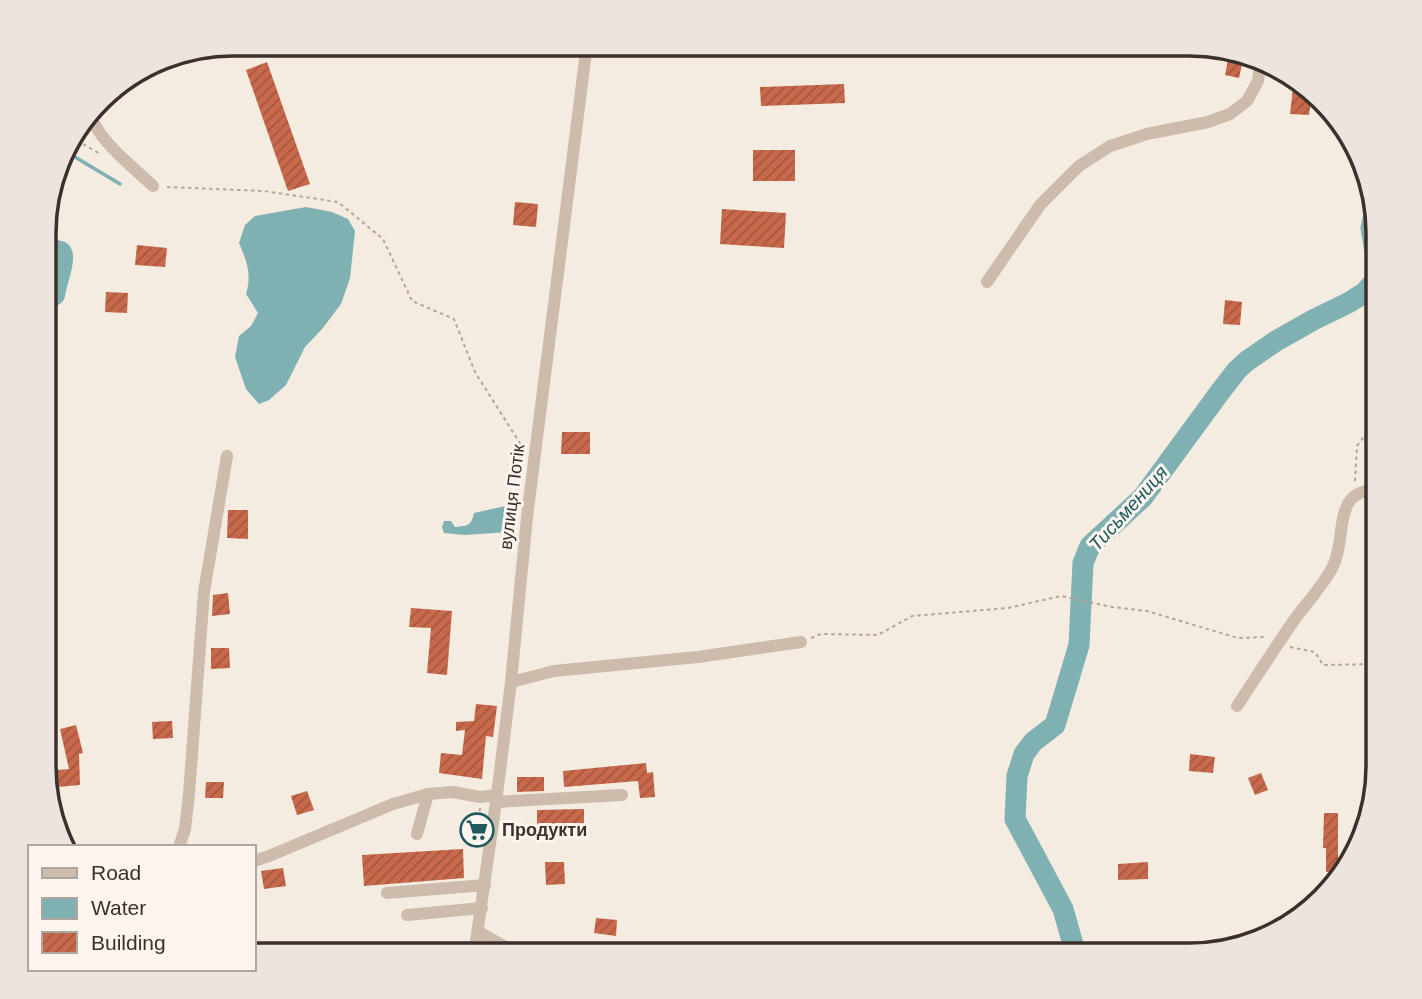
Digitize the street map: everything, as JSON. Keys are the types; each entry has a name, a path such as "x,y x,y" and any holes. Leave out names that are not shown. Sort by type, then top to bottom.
{"street":[{"name":"вулиця Потік","path":"477,943 482,908 478,886 496,799 533,465 585,56"},
{"path":"987,282 1040,205 1079,166 1111,146 1147,134 1208,122 1230,114 1247,101 1258,80 1259,72"},
{"path":"94,123 111,146 153,186"},
{"path":"180,845 185,829 189,794 204,592 227,456"},
{"path":"1237,706 1334,565 1341,544 1344,508 1354,496 1366,492"},
{"path":"511,682 554,671 698,657 801,642"},
{"path":"256,859 393,804 428,794 453,792 496,799 622,796"},
{"path":"417,834 428,794"},
{"path":"387,893 478,886"},
{"path":"464,910 463,898 478,886"},
{"path":"407,915 482,908"},
{"path":"479,932 498,943"}],"path":[{"path":"82,143 106,158"},
{"path":"153,186 264,191 338,202 383,239 412,301 454,319 475,372 533,465"},
{"path":"1354,496 1357,446 1366,434"},
{"path":"801,642 821,634 878,635 912,616 1008,608 1060,596 1147,611 1238,638 1283,636 1290,647 1315,652 1322,665 1366,664"}],"water":[{"path":"306,207 332,212 348,219 355,231 350,278 341,304 305,347 286,385 269,400 259,404 246,389 235,357 239,336 251,326 258,313 246,294 248,268 239,243 245,225 255,216"},
{"path":"56,240 68,244 73,256 65,298 56,305"},
{"path":"510,505 516,511 517,521 508,532 465,535 444,533 444,521 451,521 455,527 466,525 472,521 474,513"}],"building":[{"path":"1228,60 1242,65 1239,78 1225,75"},
{"path":"267,62 310,184 288,191 246,70"},
{"path":"844,84 845,103 761,106 760,87"},
{"path":"1293,90 1310,104 1309,115 1290,114"},
{"path":"753,150 795,150 795,181 753,181"},
{"path":"515,202 538,204 536,227 513,225"},
{"path":"722,209 786,213 784,248 720,244"},
{"path":"137,245 167,248 165,267 135,265"},
{"path":"106,292 128,293 127,313 105,312"},
{"path":"1225,300 1242,302 1240,325 1223,324"},
{"path":"562,432 590,432 590,454 561,454"},
{"path":"228,510 248,510 248,539 227,538"},
{"path":"228,593 230,614 212,616 213,595"},
{"path":"411,608 452,611 447,675 427,673 431,628 409,627"},
{"path":"211,648 229,648 230,668 211,669"},
{"path":"476,704 497,706 493,737 486,736 482,779 439,773 441,753 462,755 465,730 456,731 456,722 474,721"},
{"path":"172,721 173,738 153,739 152,722"},
{"path":"76,725 83,753 79,754 80,785 57,787 57,770 69,769 60,729"},
{"path":"1190,754 1215,757 1213,773 1189,771"},
{"path":"646,763 647,773 653,772 655,797 640,798 638,781 564,787 563,771"},
{"path":"1261,773 1268,790 1255,795 1248,778"},
{"path":"517,777 544,777 544,791 517,792"},
{"path":"206,782 224,782 223,798 205,798"},
{"path":"307,791 314,810 297,815 291,796"},
{"path":"584,809 584,835 537,835 537,810"},
{"path":"1324,813 1338,813 1338,860 1330,872 1326,872 1326,848 1323,848"},
{"path":"463,849 464,878 364,886 362,855"},
{"path":"545,862 564,862 565,884 546,885"},
{"path":"1148,862 1148,879 1118,880 1118,864"},
{"path":"283,868 286,886 264,889 261,871"},
{"path":"596,918 617,920 616,936 594,933"}],"waterway":[{"path":"74,156 120,184"},
{"name":"Тисьмениця","path":"1073,943 1063,909 1015,819 1017,776 1024,754 1033,742 1055,725 1079,645 1083,563 1090,546 1143,497 1237,370 1276,341 1366,291"}],"place":[{"name":"Продукти","path":"477,830"}]}
